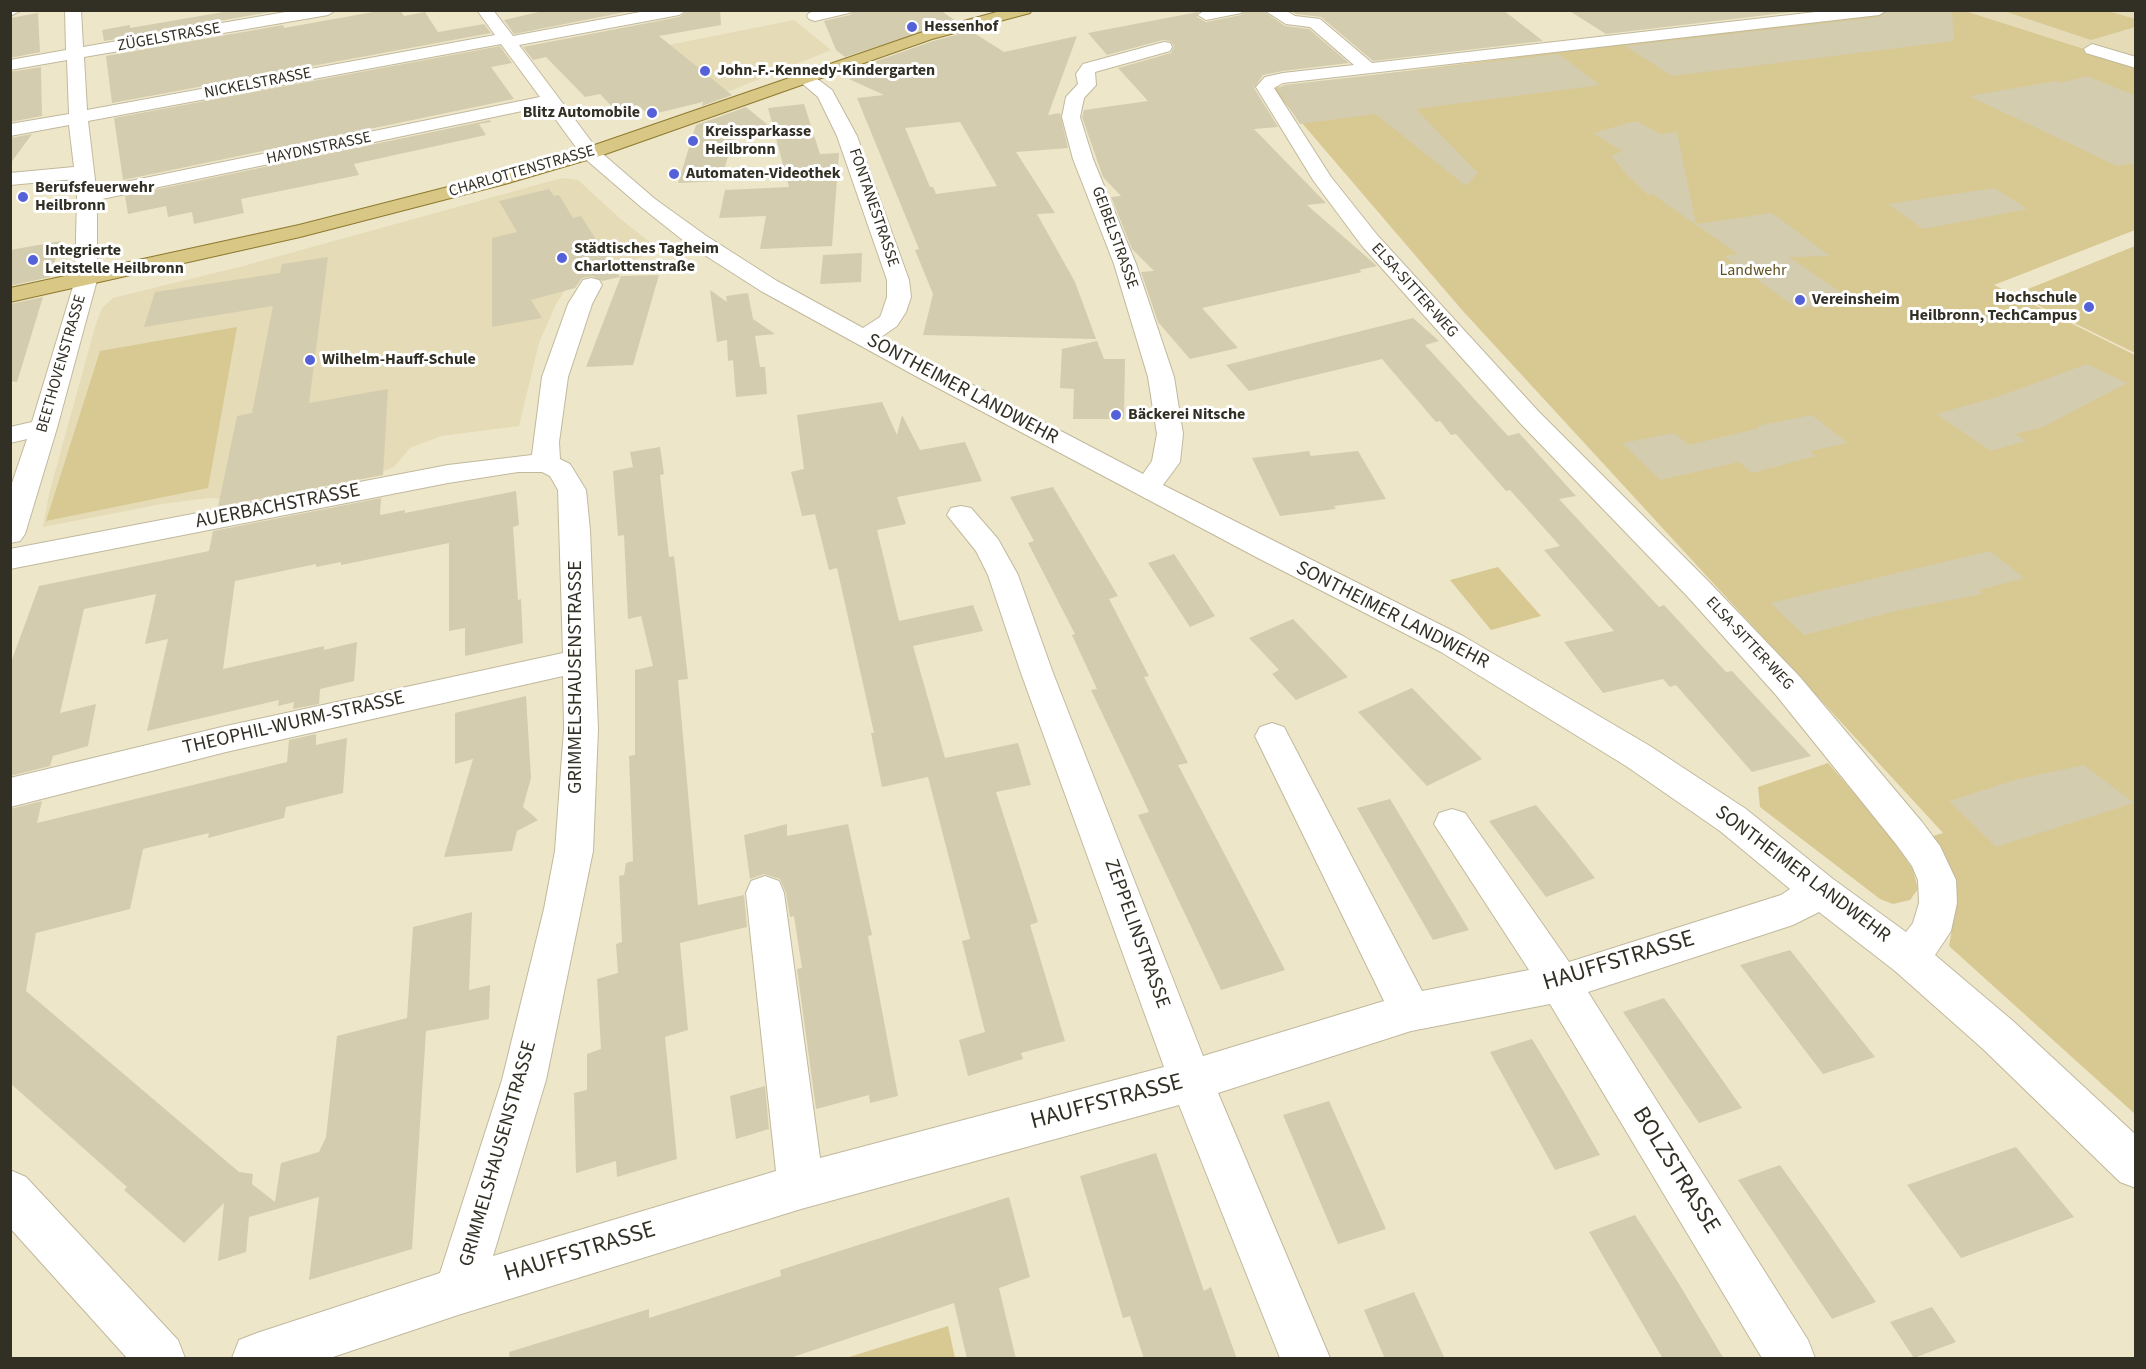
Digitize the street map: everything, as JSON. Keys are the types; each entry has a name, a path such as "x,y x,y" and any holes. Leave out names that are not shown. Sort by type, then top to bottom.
{"main road":[{"name":"CHARLOTTENSTRASSE","path":"10,295 300,231 498,180 590,153 926,36 1024,10"}],"street":[{"name":"BEETHOVENSTRASSE","path":"10,534 44,428 86,280 87,196 78,118 73,10"},
{"name":"ZÜGELSTRASSE","path":"10,65 328,10"},
{"name":"SONTHEIMER LANDWEHR","path":"485,10 590,153 648,203 697,240 769,286 864,339 1452,644 1638,756 1733,820 1819,891 1850,911 1909,958 1998,1035 2136,1166"},
{"name":"NICKELSTRASSE","path":"10,130 679,10"},
{"path":"814,16 843,10"},
{"path":"1206,15 1235,10"},
{"path":"1272,10 1292,21 1314,22 1368,68"},
{"name":"ELSA-SITTER-WEG","path":"1879,10 1283,78 1265,87 1323,180 1370,241 1530,418 1698,589 1788,686 1927,857 1937,880 1938,903 1931,931 1909,958"},
{"path":"2124,43 2092,49 2136,63"},
{"name":"GEIBELSTRASSE","path":"1147,487 1166,462 1170,434 1161,377 1125,264 1073,128 1072,104 1075,97 1088,85 1085,74 1089,68 1164,47"},
{"name":"FONTANESTRASSE","path":"806,79 826,94 847,136 898,280 898,297 889,321 864,339"},
{"name":"HAYDNSTRASSE","path":"87,196 550,100"},
{"path":"10,179 85,172"},
{"path":"546,463 546,442 555,377 580,304 591,285"},
{"path":"10,435 44,428"},
{"name":"AUERBACHSTRASSE","path":"10,559 448,474 509,465 546,463"},
{"name":"GRIMMELSHAUSENSTRASSE","path":"458,1291 524,1080 574,851 579,796 581,729 573,490 560,470 546,463"},
{"name":"ZEPPELINSTRASSE","path":"961,515 988,546 1003,576 1037,673 1191,1081 1305,1359"},
{"name":"THEOPHIL-WURM-STRASSE","path":"10,793 238,736 579,661"},
{"path":"1272,736 1411,1012"},
{"name":"BOLZSTRASSE","path":"1452,824 1560,983 1790,1359"},
{"name":"HAUFFSTRASSE","path":"257,1359 458,1291 801,1186 1191,1081 1411,1012 1560,983 1792,908 1819,891"},
{"path":"765,893 801,1186"},
{"path":"10,1193 160,1359"}],"shaded area":[{"path":"1965,11 2135,11 2135,65 2095,52"},
{"name":"John-F.-Kennedy-Kindergarten","path":"794,20 831,50 727,92 618,55"},
{"name":"Wilhelm-Hauff-Schule","path":"562,178 578,180 623,221 660,250 570,283 556,304 539,343 519,426 441,436 410,448 394,467 384,471 224,499 208,498 162,504 43,527 49,494 95,327 102,308 113,298 247,265"}],"green space":[{"name":"Landwehr","path":"1892,10 1965,11 2135,65 2135,230 1994,285 2135,355 2135,1114 1949,946 1955,912 1951,881 1926,838 1943,833 1462,310 1272,88"},
{"path":"2004,11 2108,11 2135,19 2135,27 2091,40"},
{"name":"Hochschule Heilbronn, TechCampus","path":"2135,246 2135,353 2015,294 2043,283"},
{"path":"237,327 208,488 46,521 100,351"},
{"path":"1498,567 1541,616 1491,630 1450,580"},
{"path":"1828,763 1892,837 1913,870 1918,889 1910,900 1893,904 1880,899 1760,807 1758,787"},
{"path":"948,1326 955,1358 846,1358"}],"building":[{"path":"235,10 276,11 104,41 102,30 130,25 130,28"},
{"path":"384,10 400,10 404,16 425,12 438,32 484,24 491,33 112,103 106,56"},
{"path":"547,10 636,10 514,34 504,20"},
{"path":"689,10 720,10 721,25 659,36 732,95 702,106 703,102 649,115 637,105 615,110 600,94 585,97 546,57 533,60 523,47 679,17"},
{"path":"853,10 940,10 956,21 845,57 836,50 824,21 850,15"},
{"path":"1245,10 1262,10 1285,26 1309,29 1349,63 1263,75 1254,88 1278,127 1254,129 1326,203 1307,205 1377,266 1359,270 1362,272 1202,308 1238,348 1190,359 1158,322 1141,272 1154,271 1132,249 1111,197 1121,196 1103,177 1082,117 1084,110 1148,101 1118,68 1171,53 1174,46 1170,41 1163,40 1107,55 1088,33 1198,12 1197,17 1206,22 1241,15"},
{"path":"1290,10 1503,10 1543,41 1373,61 1321,17 1296,14"},
{"path":"1568,10 1809,10 1606,34"},
{"path":"1889,10 1952,10 1954,41 1672,76 1625,46 1879,17"},
{"path":"38,13 40,52 10,58 10,18"},
{"path":"971,31 1004,52 1077,36 1048,115 1060,113 1068,148 1016,152 1055,213 1037,214 1075,282 1096,339 923,335 933,294 915,250 919,249 857,98 884,95 849,79 867,73 859,67 933,41","holes":["960,122 997,186 936,194 933,187 930,187 905,128"]},
{"path":"500,46 512,63 491,67 514,99 123,180 114,118"},
{"path":"1559,54 1600,85 1416,109 1478,173 1466,186 1375,114 1300,124 1277,89 1284,85"},
{"path":"41,67 42,116 10,122 10,72"},
{"path":"2087,76 2136,96 2136,163 2117,166 1969,96 2056,81 2060,83"},
{"path":"804,104 820,154 839,153 832,246 760,249 766,216 719,218 725,190 789,187 774,131 734,135 721,181 678,183 696,125 746,107 774,130 768,108"},
{"path":"490,120 491,122 479,124 486,135 354,164 359,175 241,199 244,213 194,224 192,212 168,217 166,206 128,214 125,196"},
{"path":"1636,121 1661,134 1677,132 1696,224 1772,213 1830,256 1789,257 1851,299 1798,309 1724,256 1738,254 1652,194 1648,195 1611,156 1622,151 1593,133"},
{"path":"32,134 10,164 10,138"},
{"path":"1994,188 2028,209 1923,229 1888,204"},
{"path":"549,189 554,196 559,195 573,218 581,216 620,277 602,281 592,276 582,278 575,288 531,300 542,318 492,327 492,238 517,232 499,201"},
{"name":"Integrierte Leitstelle Heilbronn","path":"61,241 50,277 10,286 10,250"},
{"path":"862,253 861,282 820,284 823,255"},
{"path":"328,257 309,403 388,389 383,475 218,507 237,416 252,413 273,306 144,327 155,292 280,273 282,264"},
{"path":"659,275 633,365 586,367 621,276"},
{"path":"710,290 727,302 726,296 748,293 753,319 775,334 755,336 760,367 765,367 767,394 736,397 733,360 728,361 727,340 717,342"},
{"path":"43,297 17,382 10,381 10,304"},
{"path":"1413,318 1439,341 1425,345 1508,436 1519,433 1576,496 1559,499 1659,607 1664,605 1726,672 1732,671 1811,756 1752,772 1676,685 1670,687 1663,679 1603,693 1564,642 1614,631 1544,550 1560,546 1510,490 1506,491 1456,434 1451,435 1440,421 1436,422 1382,359 1249,391 1226,365"},
{"path":"1097,341 1104,359 1125,359 1124,419 1073,419 1074,389 1060,388 1062,349"},
{"path":"2087,364 2127,383 2043,427 2015,434 2026,441 1991,451 1936,414 1997,397"},
{"path":"882,402 897,435 902,415 920,450 965,442 982,481 897,497 906,524 877,530 899,621 973,605 983,631 913,646 945,758 1018,743 1031,785 996,792 1038,922 1030,925 1065,1041 1021,1053 1023,1059 968,1076 959,1040 985,1032 962,941 970,939 928,777 882,787 871,733 874,733 837,568 829,570 815,514 802,516 791,472 804,469 797,415"},
{"path":"1812,415 1848,443 1810,451 1816,456 1752,473 1739,462 1660,480 1622,443 1674,433 1689,445 1759,428 1757,426"},
{"path":"660,447 664,474 660,475 669,557 674,556 688,679 678,680 698,905 744,895 747,927 680,943 688,1030 665,1037 677,1159 617,1177 616,1161 576,1173 574,1093 587,1090 587,1054 601,1049 597,979 618,973 616,944 622,942 619,876 624,875 626,863 633,861 629,756 635,755 635,670 653,666 641,616 628,619 624,535 618,536 613,471 633,467 630,452"},
{"path":"1309,451 1311,456 1358,451 1386,499 1334,506 1336,509 1280,516 1252,458"},
{"path":"1053,487 1118,596 1109,599 1149,676 1144,677 1188,763 1178,765 1285,970 1221,990 1138,815 1149,812 1091,690 1097,689 1072,635 1075,634 1028,543 1034,541 1010,497"},
{"path":"516,491 519,525 513,527 523,643 465,656 465,628 449,631 449,543 341,565 341,562 316,567 316,564 235,581 223,669 324,646 324,650 357,642 354,681 320,689 319,704 293,709 294,702 278,706 279,700 147,731 168,639 145,644 156,594 84,609 60,713 96,704 88,746 53,756 50,766 10,776 10,665 39,586 209,551 213,531 381,498 380,515 405,510 405,513"},
{"path":"1990,551 2024,578 1979,590 1982,594 1896,611 1804,635 1770,603"},
{"path":"1174,554 1215,616 1190,627 1148,563"},
{"path":"1293,619 1348,677 1296,700 1272,674 1279,670 1249,638"},
{"path":"1412,688 1482,759 1427,786 1358,712"},
{"path":"526,696 531,778 523,807 538,820 517,831 512,851 444,857 473,759 455,764 455,713"},
{"path":"316,734 316,745 347,738 343,793 286,807 284,818 208,838 209,833 143,849 130,909 36,933 26,991 239,1172 253,1174 252,1184 275,1202 281,1163 319,1152 326,1137 337,1036 407,1018 413,927 472,912 469,990 490,985 489,1019 426,1031 412,1249 309,1280 319,1197 249,1217 246,1252 218,1261 224,1203 184,1243 124,1190 127,1187 10,1083 10,809 42,801 37,823 287,762 289,740"},
{"path":"2084,765 2134,803 1996,847 1949,801 2018,779"},
{"path":"1390,799 1469,930 1433,940 1357,808"},
{"path":"1536,805 1595,878 1546,897 1489,821"},
{"path":"787,824 787,836 848,824 872,935 868,936 898,1096 870,1103 869,1095 816,1109 797,969 802,968 794,916 790,917 786,893 780,879 764,874 750,879 744,835"},
{"path":"1790,950 1875,1057 1823,1074 1740,965"},
{"path":"1664,998 1742,1108 1699,1123 1623,1012"},
{"path":"1532,1039 1600,1155 1555,1170 1490,1052"},
{"path":"765,1086 769,1129 736,1139 730,1096"},
{"path":"1329,1101 1386,1229 1338,1244 1283,1115"},
{"path":"2016,1147 2074,1217 1961,1258 1907,1185"},
{"path":"1156,1153 1204,1291 1211,1287 1237,1359 1144,1359 1130,1316 1123,1318 1080,1176"},
{"path":"1780,1165 1876,1302 1832,1319 1738,1180"},
{"path":"1009,1197 1030,1277 999,1288 1016,1359 967,1359 954,1303 787,1359 510,1359 509,1352 649,1309 649,1318 781,1276 780,1270"},
{"path":"1635,1215 1724,1359 1663,1359 1589,1232"},
{"path":"1414,1292 1445,1359 1385,1359 1364,1310"},
{"path":"1932,1307 1956,1342 1914,1358 1890,1322"}],"place":[{"name":"Hessenhof","path":"912,27"},
{"name":"John-F.-Kennedy-Kindergarten","path":"705,71"},
{"name":"Blitz Automobile","path":"652,113"},
{"name":"Kreissparkasse Heilbronn","path":"693,141"},
{"name":"Automaten-Videothek","path":"674,174"},
{"name":"Berufsfeuerwehr Heilbronn","path":"23,197"},
{"name":"Städtisches Tagheim Charlottenstraße","path":"562,258"},
{"name":"Integrierte Leitstelle Heilbronn","path":"33,260"},
{"name":"Vereinsheim","path":"1800,300"},
{"name":"Hochschule Heilbronn, TechCampus","path":"2089,307"},
{"name":"Wilhelm-Hauff-Schule","path":"310,360"},
{"name":"Bäckerei Nitsche","path":"1116,415"}]}
